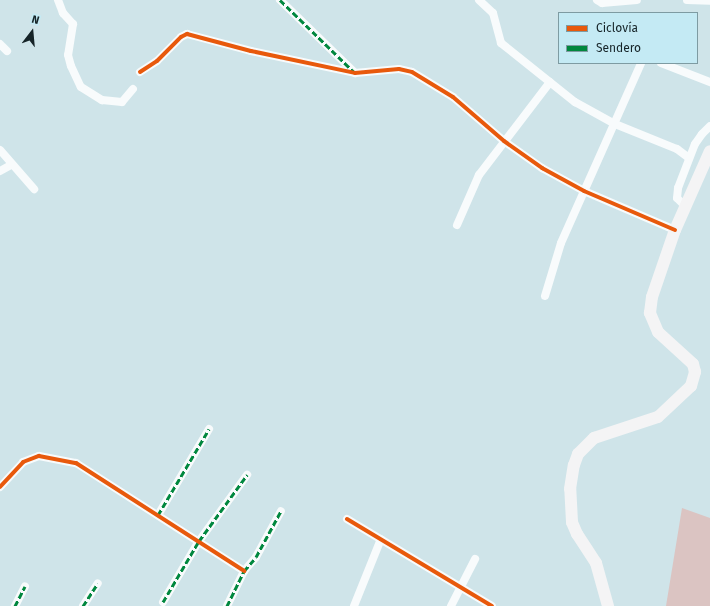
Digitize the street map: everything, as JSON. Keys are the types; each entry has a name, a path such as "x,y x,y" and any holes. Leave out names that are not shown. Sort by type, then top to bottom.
{"main road":[{"path":"608,606 596,563 577,534 572,522 570,489 578,454 585,444 594,438 658,417 691,386 696,372 693,364 658,332 650,313 652,297 675,230 710,151"}],"street":[{"path":"58,0 63,12 73,24 68,55 71,66 81,87 102,100 122,102 133,89"},
{"path":"280,0 355,74"},
{"path":"479,0 493,12 501,43 575,102 615,124 677,149 689,158"},
{"path":"597,0 602,3 637,0"},
{"path":"687,0 710,2"},
{"path":"140,72 157,61 181,37 187,34 251,51 355,74 399,69 412,72 453,97 504,141 542,168 584,191 675,230"},
{"path":"0,44 7,52"},
{"path":"545,296 561,243 641,64"},
{"path":"663,64 710,82"},
{"path":"457,225 478,176 550,82"},
{"path":"685,206 678,201 676,195 689,158 702,134 710,126"},
{"path":"0,150 34,189"},
{"path":"0,171 11,164"},
{"path":"158,515 209,429"},
{"path":"0,486 22,462 39,456 53,457 76,463 244,571"},
{"path":"163,602 199,541 246,475"},
{"path":"227,606 244,571 256,557 281,511"},
{"path":"347,519 492,606"},
{"path":"354,606 382,539"},
{"path":"451,606 459,586 475,559"},
{"path":"83,606 98,583"},
{"path":"15,606 25,586"}],"shaded area":[{"path":"682,508 710,518 710,606 666,606"}],"marked path":[{"path":"280,0 354,72"},
{"path":"158,515 209,429"},
{"path":"163,602 199,541 247,475"},
{"path":"227,606 244,571 256,557 281,511"},
{"path":"83,606 98,583"},
{"path":"15,606 25,586"}],"cycle path":[{"path":"140,72 157,61 181,37 187,34 251,51 355,73 399,69 412,72 453,97 504,141 542,168 584,191 675,230"},
{"path":"0,487 23,462 39,456 76,463 244,571"},
{"path":"347,519 492,606"}]}
